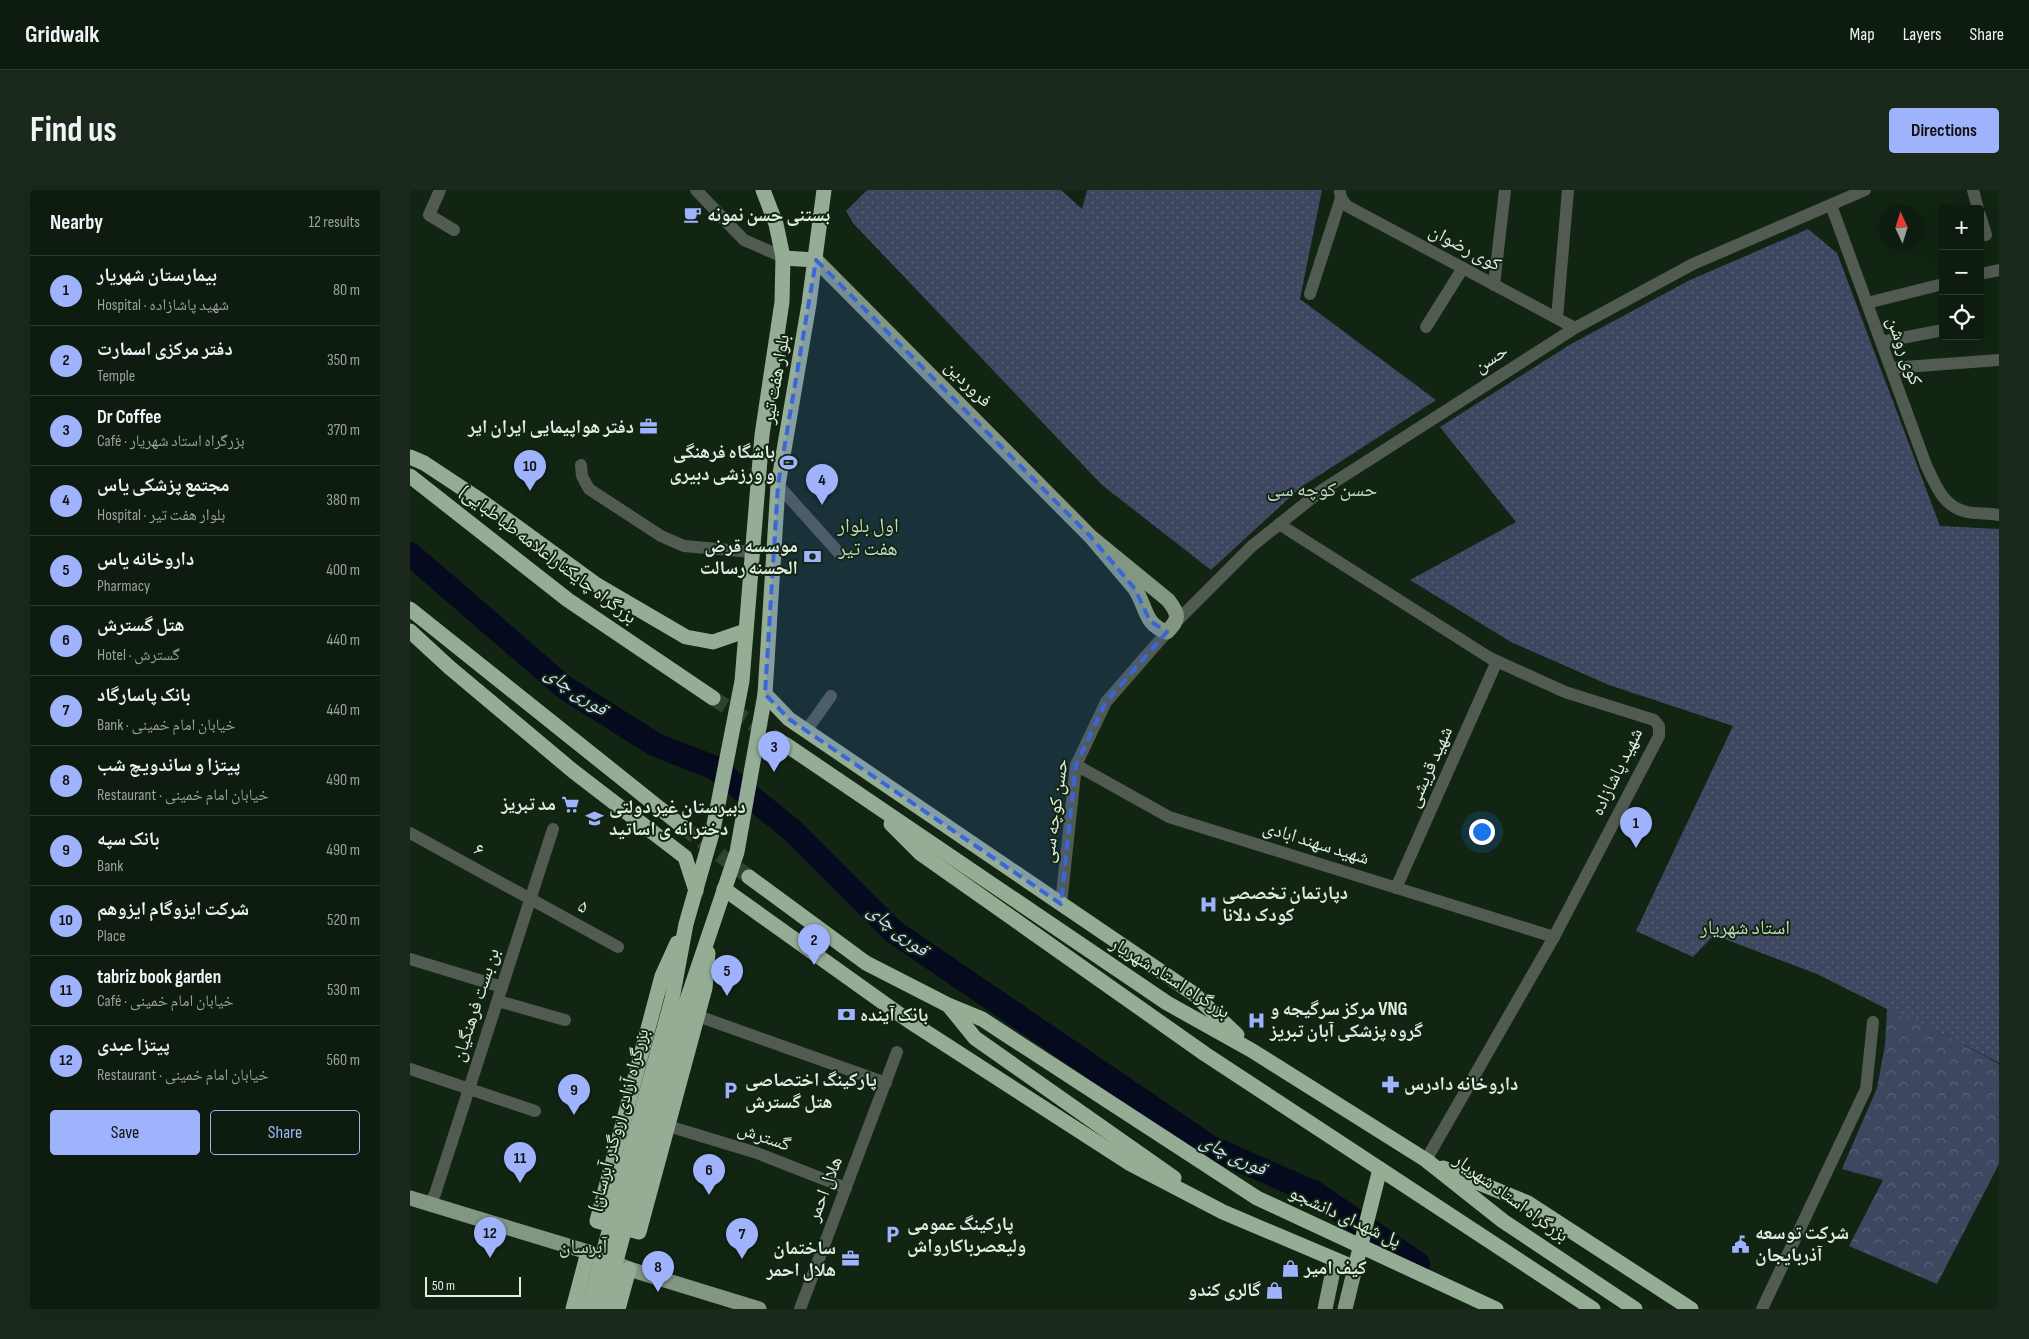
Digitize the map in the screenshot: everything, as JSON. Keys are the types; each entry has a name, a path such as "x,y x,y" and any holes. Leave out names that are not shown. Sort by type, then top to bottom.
{"highway":[{"name":"بلوار هفت تیر","path":"686,924 713,830 742,681 762,435 782,302 783,258 776,224 764,190"},
{"name":"بلوار هفت تیر","path":"710,932 737,852 765,694 778,485 816,260 824,190"},
{"path":"783,258 816,260"},
{"path":"410,457 424,463 480,500 597,585 686,637 713,642 745,631"},
{"name":"بزرگراه چایکنار(علامه طباطبایی)","path":"410,476 568,600 713,698"},
{"path":"410,609 683,827"},
{"path":"410,631 449,667 573,771 685,857 696,891"},
{"path":"765,694 789,719 806,731 1194,994 1251,1050"},
{"name":"بزرگراه استاد شهریار","path":"785,744 1167,1003 1251,1050 1426,1160 1503,1221 1635,1309"},
{"path":"867,800 920,853 1197,1048 1592,1309"},
{"name":"پل شهدای دانشجو","path":"749,877 866,963 948,1005 982,1019 1257,1198 1496,1309"},
{"path":"724,889 908,1021 1129,1163 1223,1212 1335,1261 1355,1268 1380,1170"},
{"path":"679,1001 686,924"},
{"path":"686,924 662,976 596,1221 639,1232 705,988 710,932"},
{"path":"679,1001 710,932"},
{"name":"بزرگراه آزادی (روگذر آبرسان)","path":"588,1309 679,1001"},
{"name":"بزرگراه آزادی (روگذر آبرسان)","path":"603,1309 679,1001"},
{"path":"948,1005 975,1038 1223,1212"},
{"path":"614,1157 616,1172 628,1179 646,1183 655,1172"},
{"path":"1426,1160 1528,1203 1691,1309"},
{"path":"573,1309 588,1252"},
{"path":"618,1309 629,1269"}],"main road":[{"name":"فروردین","path":"816,260 1146,592 1168,600 1177,614 1172,627"},
{"path":"1146,592 1150,621 1158,629 1172,627"},
{"path":"410,1198 432,1199 588,1252 629,1269 759,1309"},
{"path":"1325,1309 1335,1261"},
{"path":"1345,1309 1355,1268"}],"street":[{"path":"440,190 429,214 454,230"},
{"path":"696,190 744,240 783,258"},
{"path":"1494,285 1505,190"},
{"path":"1557,318 1568,190"},
{"name":"حسن","path":"1172,627 1252,546 1322,490 1575,328 1693,264 1865,190"},
{"path":"1973,190 1977,205"},
{"path":"1310,294 1340,194"},
{"name":"کوی رضوان","path":"1340,194 1347,206 1575,328"},
{"name":"کوی روشن","path":"1831,205 1926,465 1941,496 1965,511 1999,514"},
{"path":"1984,229 1986,235"},
{"path":"1426,327 1463,268"},
{"path":"1984,273 1999,270"},
{"path":"1867,303 1939,285"},
{"path":"1881,342 1939,331"},
{"path":"1891,368 1999,360"},
{"path":"581,465 582,476 589,489 661,536 684,546 752,552"},
{"path":"778,485 839,553"},
{"name":"شهید پاشازاده","path":"1279,524 1441,628 1497,661 1565,692 1654,720 1659,726 1660,736 1554,937 1426,1160"},
{"name":"حسن کوچه سی","path":"1061,904 1076,765 1106,702 1172,627"},
{"name":"شهید قریشی","path":"1396,888 1497,661"},
{"path":"806,731 832,696"},
{"name":"شهید سهند ابادی","path":"1076,765 1169,817 1554,937"},
{"name":"بن بست فرهنگیان","path":"432,1199 553,828"},
{"name":"۶","path":"410,833 531,899"},
{"name":"۵","path":"531,899 618,947"},
{"path":"410,959 502,987"},
{"path":"498,1001 565,1020"},
{"path":"698,1016 886,1082"},
{"path":"1762,1309 1866,1089 1873,1022"},
{"name":"هلال احمر","path":"800,1309 897,1052"},
{"path":"410,1069 535,1111"},
{"name":"گسترش","path":"668,1126 757,1153 846,1188"}],"highlighted area":[{"path":"816,260 1091,537 1135,589 1150,621 1167,632 1106,702 1076,765 1061,904 789,719 765,694 778,485"}],"green space":[{"path":"867,190 1061,190 1082,209 1087,190 1322,190 1300,299 1436,400 1301,487 1211,570 1102,485 853,223 846,211"},
{"path":"1808,229 1837,253 1940,526 1999,529 1999,1063 1954,1039 1893,1012 1817,974 1714,935 1693,957 1636,931 1733,726 1609,685 1511,642 1410,580 1516,522 1440,427 1571,344 1690,280"},
{"path":"1887,1009 1954,1039 1999,1064 1999,1164 1937,1284 1849,1246 1883,1180 1842,1169 1877,1088 1885,1045"}],"waterway":[{"name":"قوری چای","path":"410,554 564,687 656,745 715,768 792,830 894,932 1210,1147 1315,1193 1418,1264"}],"tunnel":[{"path":"713,698 785,744"},
{"path":"683,827 749,877"}],"place":[{"name":"بستنی حسن نمونه","path":"693,215"},
{"name":"دفتر هواپیمایی ایران ایر","path":"648,427"},
{"name":"باشگاه فرهنگی و ورزشی دبیری","path":"789,463"},
{"name":"شرکت ایزوگام ایزوهم","path":"530,491"},
{"name":"مجتمع پزشکی یاس","path":"822,505"},
{"name":"موسسه قرض الحسنه رسالت","path":"812,557"},
{"name":"Dr Coffee","path":"774,772"},
{"name":"مد تبریز","path":"570,804"},
{"name":"دبیرستان غیر دولتی دخترانه ی اساتید","path":"595,818"},
{"name":"بیمارستان شهریار","path":"1636,848"},
{"name":"دپارتمان تخصصی کودک دلانا","path":"1208,904"},
{"name":"دفتر مرکزی اسمارت","path":"814,965"},
{"name":"داروخانه یاس","path":"727,996"},
{"name":"بانک آینده","path":"846,1015"},
{"name":"مرکز سرگیجه و VNG گروه پزشکی آبان تبریز","path":"1256,1020"},
{"name":"داروخانه دادرس","path":"1390,1084"},
{"name":"پارکینگ اختصاصی هتل گسترش","path":"731,1091"},
{"name":"بانک سپه","path":"574,1115"},
{"name":"tabriz book garden","path":"520,1183"},
{"name":"هتل گسترش","path":"709,1195"},
{"name":"پارکینگ عمومی ولیعصرباکارواش","path":"893,1235"},
{"name":"شرکت توسعه آذربایجان","path":"1741,1244"},
{"name":"پیتزا عبدی","path":"490,1258"},
{"name":"بانک پاسارگاد","path":"742,1259"},
{"name":"ساختمان هلال احمر","path":"850,1259"},
{"name":"کیف امیر","path":"1290,1268"},
{"name":"گالری کندو","path":"1275,1290"},
{"name":"پیتزا و ساندویچ شب","path":"658,1292"}],"district":[{"name":"حسن کوچه سی","path":"1322,490"},
{"name":"اول بلوار هفت تیر","path":"868,538"},
{"name":"استاد شهریار","path":"1745,928"},
{"name":"آبرسان","path":"583,1247"}]}
